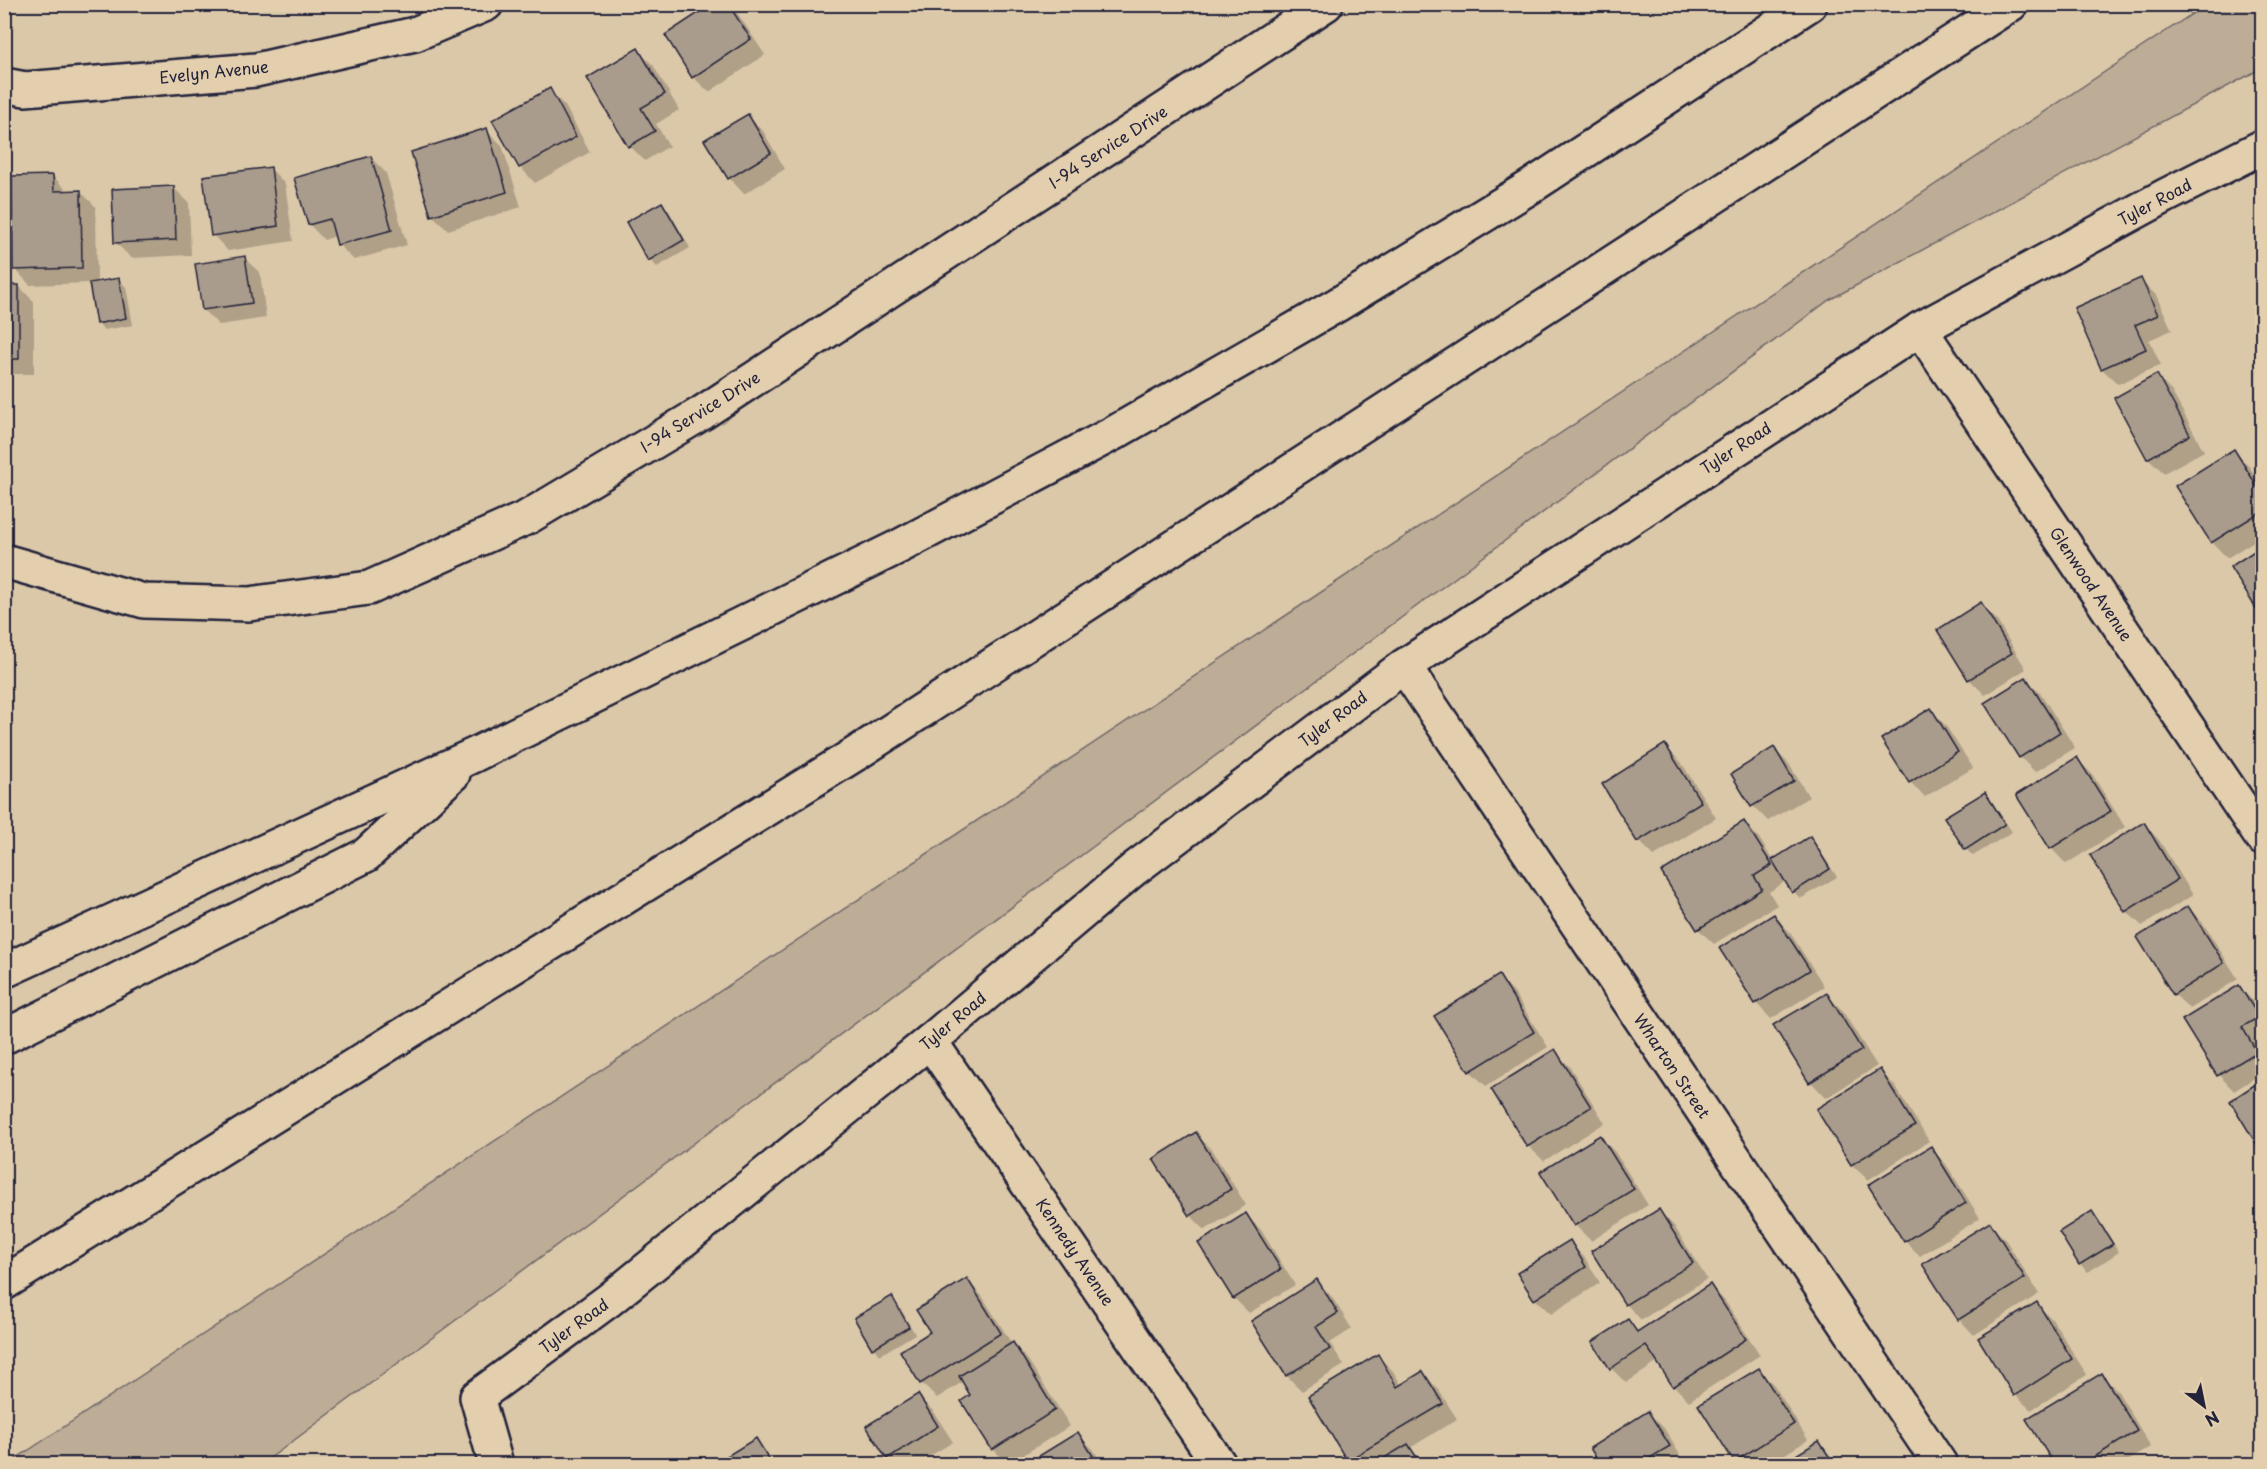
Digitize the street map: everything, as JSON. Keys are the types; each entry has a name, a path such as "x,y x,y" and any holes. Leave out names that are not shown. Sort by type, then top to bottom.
{"main road":[{"name":"Evelyn Avenue","path":"4,85 25,89 256,70 415,34 486,4"},
{"name":"I-94 Service Drive","path":"4,561 144,601 249,603 369,588 528,517 702,413 1326,4"},
{"path":"4,971 474,755 900,546 1114,433 1337,305 1520,193 1810,4"},
{"path":"4,1283 857,753 2011,4"},
{"name":"Tyler Road","path":"496,1464 477,1397 609,1300 930,1041 1134,869 1404,666 1920,329 2165,196 2262,147"},
{"name":"Glenwood Avenue","path":"1920,329 2262,838"},
{"name":"Wharton Street","path":"1404,666 1940,1464"},
{"path":"4,1037 366,855 474,755"},
{"name":"Kennedy Avenue","path":"930,1041 1219,1464"}],"shaded area":[{"path":"2207,4 2262,5 2262,68 1829,300 262,1464 8,1464"}],"building":[{"path":"712,4 728,4 751,39 692,78 665,35"},
{"path":"638,48 665,94 641,108 655,131 628,147 587,78"},
{"path":"550,88 576,137 519,168 492,120"},
{"path":"748,114 771,153 728,179 704,140"},
{"path":"487,128 507,192 431,216 411,152"},
{"path":"371,156 392,230 337,245 330,219 308,225 294,178"},
{"path":"271,167 278,226 211,236 203,176"},
{"path":"53,175 54,191 81,190 82,268 13,270 12,176"},
{"path":"174,186 176,240 114,243 112,189"},
{"path":"662,202 684,240 648,261 626,222"},
{"path":"245,256 252,303 202,310 195,264"},
{"path":"119,278 126,318 96,324 89,283"},
{"path":"2141,278 2158,315 2135,325 2146,349 2101,369 2074,308"},
{"path":"4,285 19,285 19,359 4,359"},
{"path":"2157,374 2190,435 2147,459 2114,398"},
{"path":"2234,449 2262,494 2262,511 2211,543 2175,486"},
{"path":"2262,546 2262,618 2230,567"},
{"path":"1981,602 2012,653 1968,680 1937,630"},
{"path":"2026,677 2060,732 2019,758 1984,703"},
{"path":"1931,708 1958,752 1909,783 1881,739"},
{"path":"1665,744 1701,802 1637,842 1602,784"},
{"path":"1774,747 1794,781 1751,807 1731,774"},
{"path":"2077,757 2111,811 2050,849 2016,795"},
{"path":"1985,792 2005,824 1965,850 1944,817"},
{"path":"1744,821 1772,865 1754,876 1762,889 1697,930 1661,872"},
{"path":"2144,822 2178,879 2125,912 2090,855"},
{"path":"1810,836 1830,869 1792,893 1772,860"},
{"path":"2188,906 2224,963 2173,995 2137,937"},
{"path":"1774,914 1810,970 1755,1004 1719,948"},
{"path":"1499,975 1534,1032 1469,1072 1434,1016"},
{"path":"2239,985 2259,1017 2242,1027 2257,1052 2217,1076 2182,1020"},
{"path":"1827,993 1862,1050 1809,1083 1773,1025"},
{"path":"1555,1049 1591,1107 1527,1147 1491,1089"},
{"path":"1880,1069 1915,1126 1851,1165 1816,1109"},
{"path":"2262,1080 2262,1153 2230,1101"},
{"path":"1196,1132 1231,1189 1189,1216 1153,1159"},
{"path":"1600,1135 1634,1189 1574,1226 1540,1172"},
{"path":"1931,1146 1966,1203 1904,1242 1868,1185"},
{"path":"1659,1209 1693,1263 1625,1305 1591,1251"},
{"path":"2092,1211 2113,1244 2079,1265 2059,1232"},
{"path":"1246,1213 1281,1269 1233,1299 1198,1243"},
{"path":"1990,1222 2025,1278 1958,1320 1922,1264"},
{"path":"1570,1240 1586,1267 1534,1300 1517,1273"},
{"path":"967,1278 1001,1333 920,1384 900,1351 930,1332 916,1310"},
{"path":"1317,1279 1338,1313 1316,1327 1330,1349 1286,1376 1251,1321"},
{"path":"1710,1284 1746,1339 1673,1387 1646,1345 1610,1369 1592,1342 1628,1319 1637,1332"},
{"path":"892,1296 909,1327 872,1349 854,1318"},
{"path":"2037,1302 2072,1359 2014,1396 1978,1338"},
{"path":"1013,1342 1055,1410 992,1450 961,1401 970,1395 959,1376"},
{"path":"1378,1354 1397,1387 1423,1371 1443,1404 1347,1461 1308,1396"},
{"path":"1759,1368 1794,1424 1734,1462 1698,1405"},
{"path":"2102,1373 2137,1431 2083,1464 2054,1464 2026,1419"},
{"path":"918,1394 938,1426 887,1459 866,1426"},
{"path":"1648,1411 1670,1446 1640,1464 1600,1464 1590,1448"},
{"path":"1078,1432 1098,1464 1026,1464"},
{"path":"756,1438 772,1464 721,1464 719,1461"},
{"path":"1819,1441 1834,1464 1781,1464"},
{"path":"1408,1444 1421,1464 1374,1464"}]}
